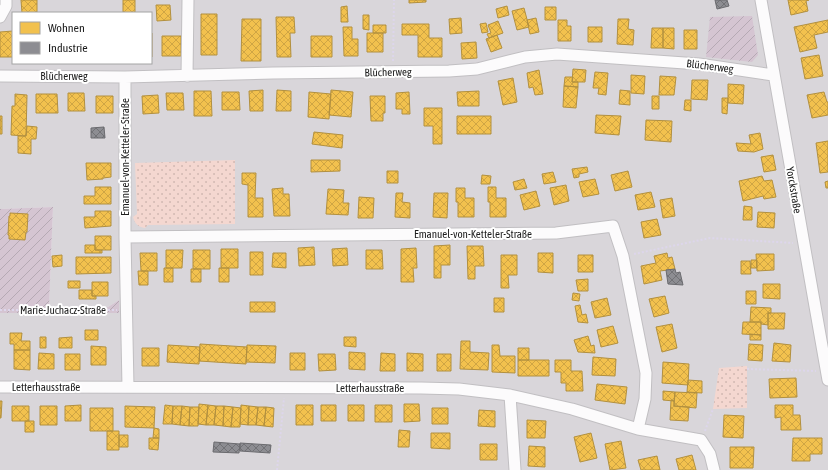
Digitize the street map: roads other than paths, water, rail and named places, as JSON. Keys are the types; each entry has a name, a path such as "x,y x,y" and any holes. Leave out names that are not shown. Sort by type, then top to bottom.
{"street":[{"path":"0,17 6,6 6,0"},
{"path":"187,76 188,0"},
{"name":"Yorckstraße","path":"761,0 827,376"},
{"name":"Blücherweg","path":"0,76 125,77 272,73 449,71 477,69 524,57 557,54 698,64 773,75"},
{"name":"Emanuel-von-Ketteler-Straße","path":"125,77 125,237 128,387"},
{"name":"Emanuel-von-Ketteler-Straße","path":"125,237 556,233 613,226 623,256 646,373 645,399 638,429"},
{"name":"Letterhausstraße","path":"0,387 459,389 510,396 572,409 638,429 701,440 710,454 714,470"},
{"path":"510,396 515,470"}]}
